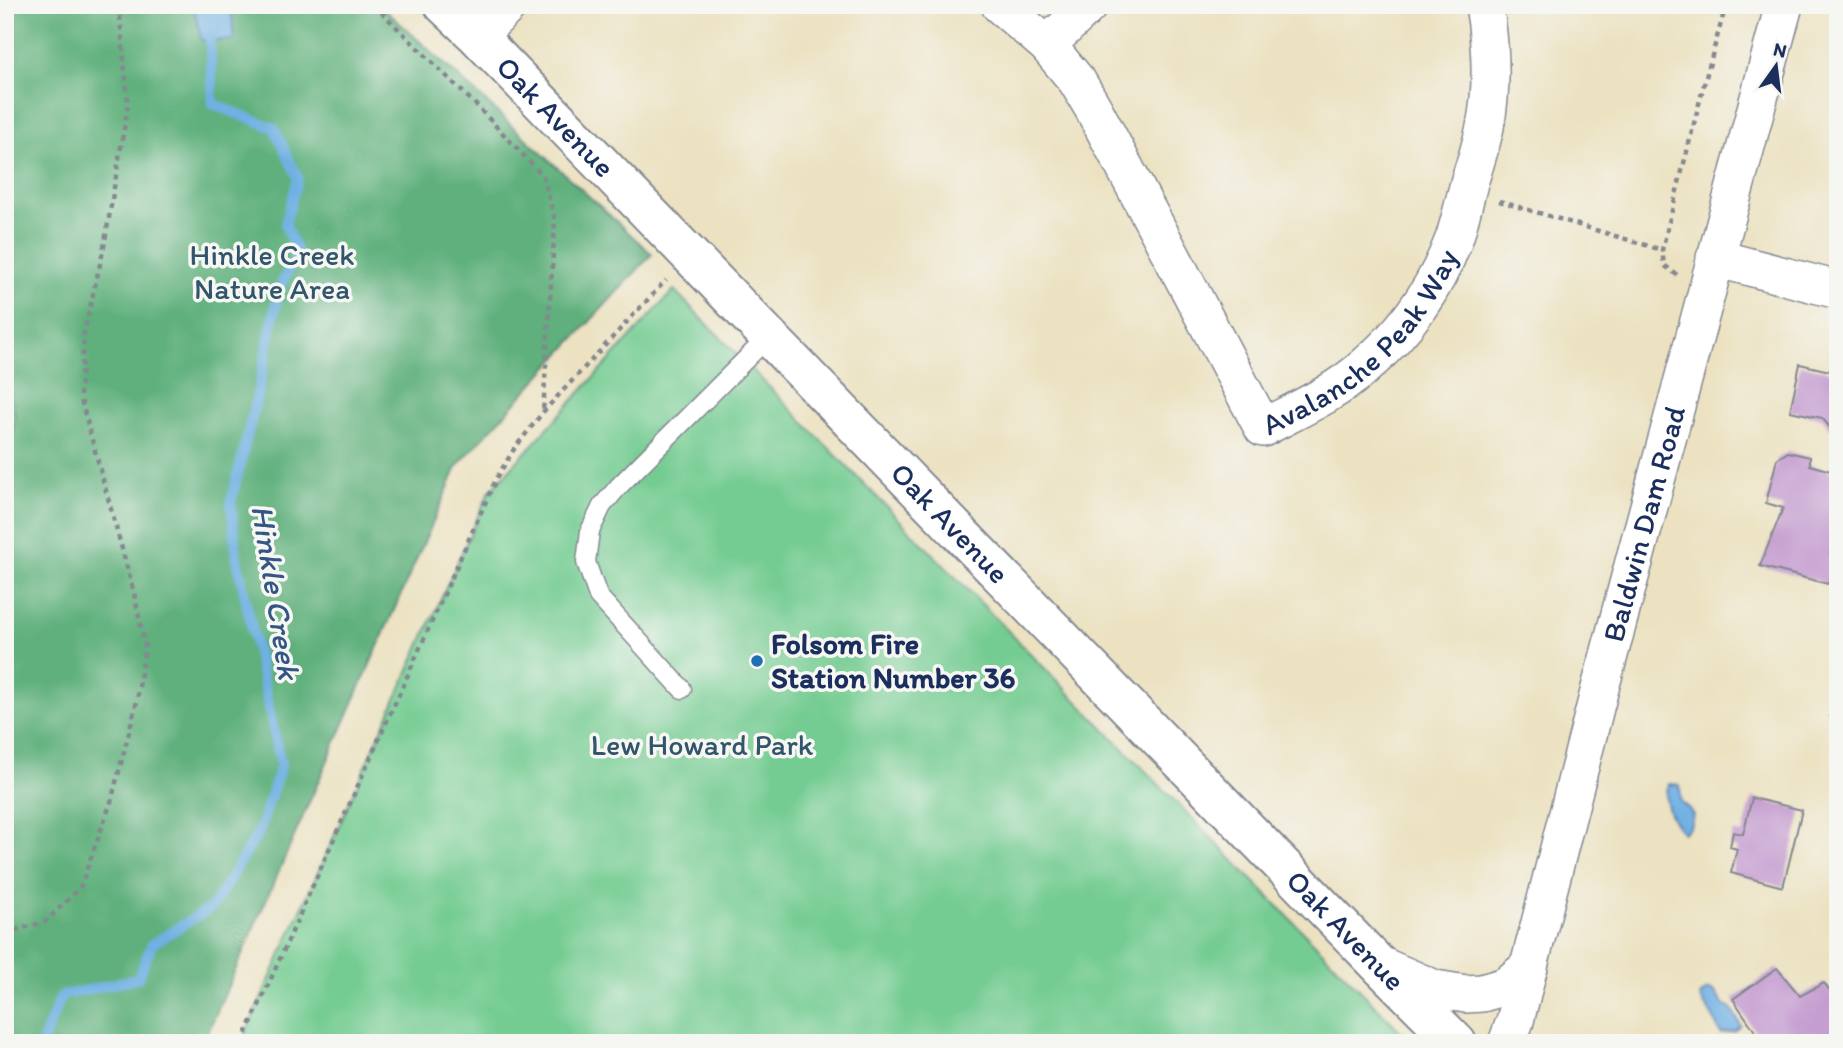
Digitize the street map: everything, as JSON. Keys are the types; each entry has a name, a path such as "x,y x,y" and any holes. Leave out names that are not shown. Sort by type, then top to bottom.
{"main road":[{"name":"Oak Avenue","path":"444,5 1457,1043"}],"street":[{"path":"477,36 509,5"},
{"name":"Avalanche Peak Way","path":"1000,5 1047,45 1077,81 1263,428 1361,370 1400,332 1422,303 1440,271 1454,237 1485,128 1490,92 1489,38 1484,5"},
{"path":"1047,45 1089,5"},
{"name":"Baldwin Dam Road","path":"1507,1043 1784,5"},
{"path":"1711,273 1838,290"},
{"path":"1380,966 1435,989 1466,994 1482,993 1506,986 1529,967"}],"lane":[{"path":"682,689 598,596 586,562 590,531 602,506 619,486 768,337"}],"path":[{"path":"5,933 45,922 80,888 111,802 137,701 145,646 134,593 80,396 84,333 104,247 128,105 119,5"},
{"path":"374,5 476,104 542,176 555,220 543,412"},
{"path":"1711,273 1682,279 1664,265 1662,250 1726,5"},
{"path":"1467,192 1662,250"},
{"path":"242,1043 496,479 514,449 543,412 688,255"}],"green space":[{"name":"Hinkle Creek Nature Area","path":"5,5 380,5 652,254 458,465 203,1043 5,1043 5,501 15,415 5,360"},
{"name":"Lew Howard Park","path":"674,290 1412,1043 241,1043 489,492"},
{"path":"5,360 15,415 5,501"}],"water":[{"path":"193,5 231,5 234,40 202,41"},
{"path":"1668,784 1680,785 1681,802 1693,815 1690,827 1683,833 1669,810 1666,797"},
{"path":"1707,990 1714,991 1724,1006 1731,1008 1741,1026 1735,1031 1721,1034 1700,996"}],"building":[{"path":"1800,364 1838,373 1838,437 1822,418 1790,411"},
{"path":"1788,452 1810,457 1810,465 1838,473 1838,523 1830,553 1837,555 1828,584 1760,566 1783,508 1766,503 1777,459"},
{"path":"1838,712 1838,732 1830,716"},
{"path":"1752,798 1802,810 1783,887 1731,873 1737,849 1730,847 1733,832 1743,834"},
{"path":"1777,968 1800,996 1824,983 1838,1002 1838,1030 1820,1043 1763,1043 1733,999"}],"waterway":[{"name":"Hinkle Creek","path":"42,1043 61,996 138,978 152,944 212,907 259,832 281,765 237,559 231,502 259,388 279,289 297,253 285,224 298,178 274,128 213,104 208,5"}],"place":[{"name":"Folsom Fire Station Number 36","path":"757,661"}]}
